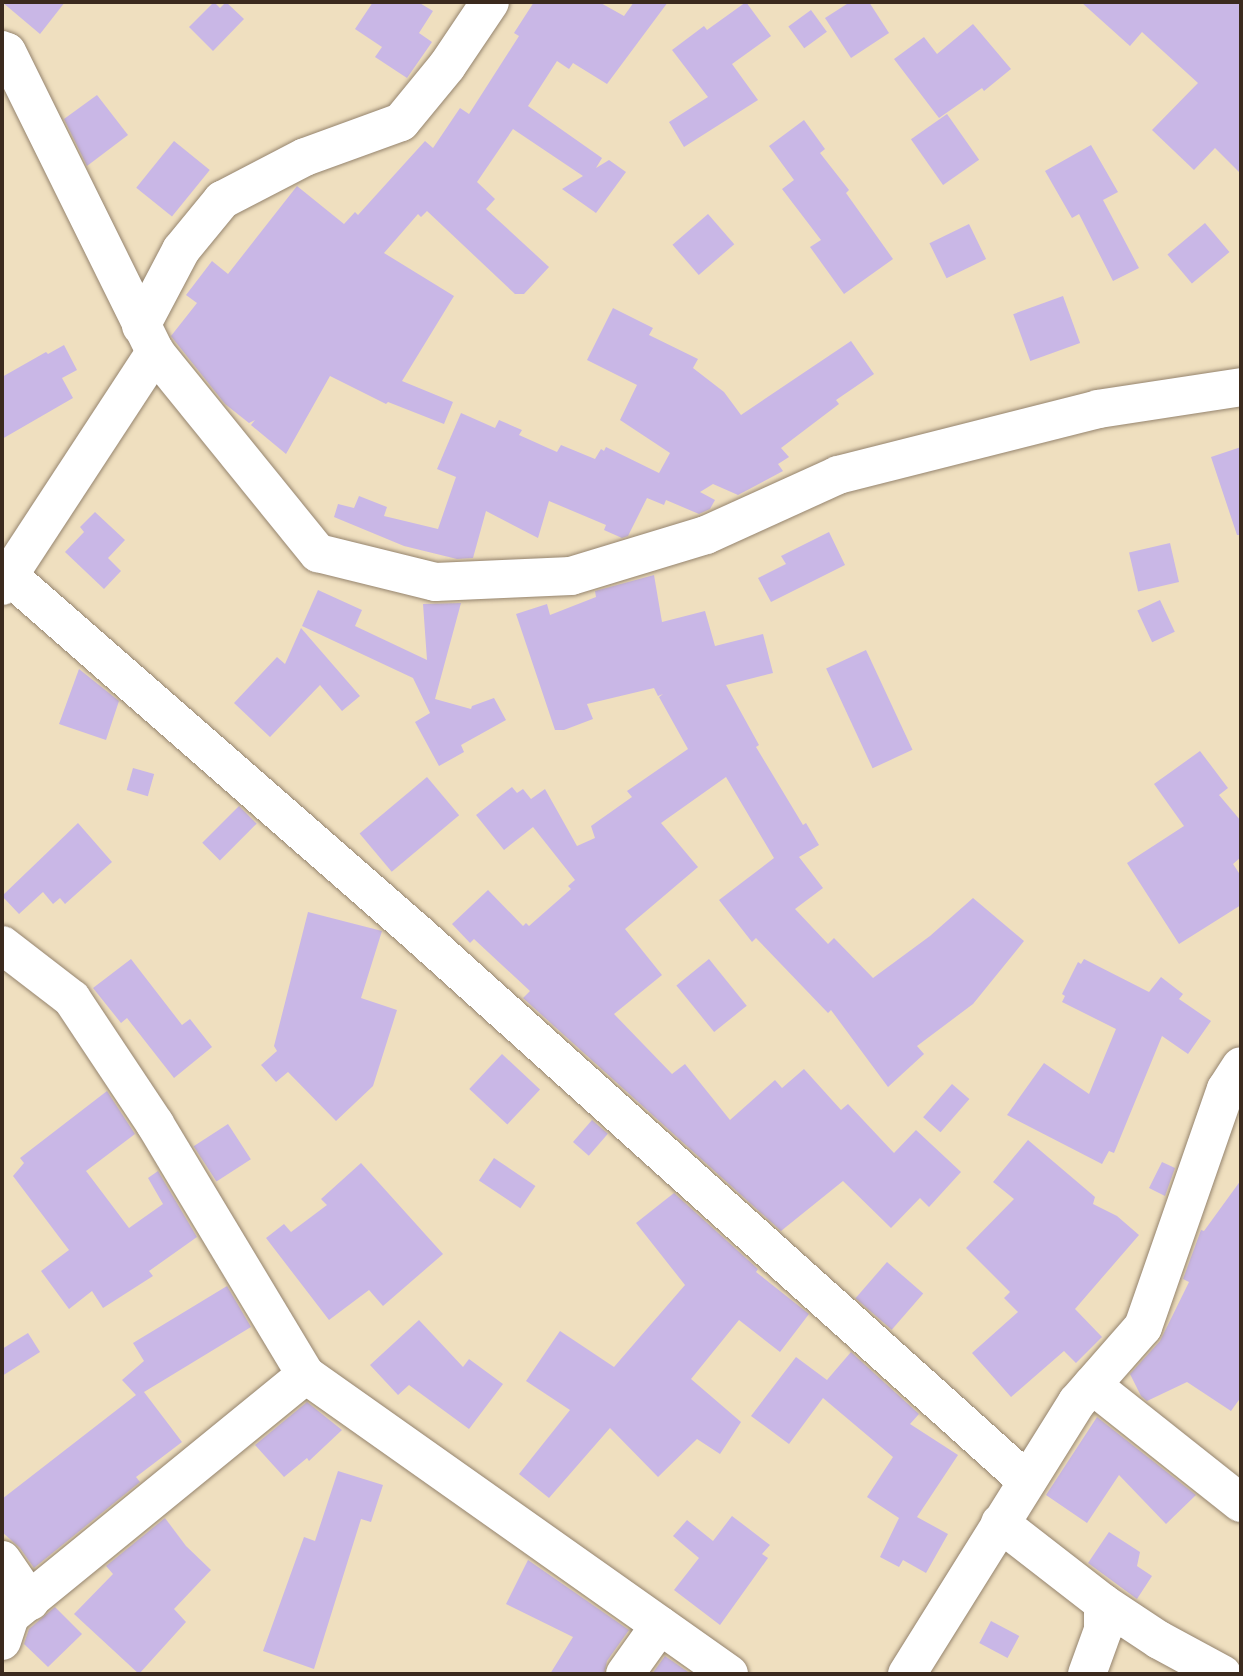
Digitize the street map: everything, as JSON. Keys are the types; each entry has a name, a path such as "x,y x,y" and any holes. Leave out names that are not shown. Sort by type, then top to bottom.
{"street":[{"path":"489,2 447,65 401,122 305,157 222,200 181,250 148,339 5,581 415,931 1027,1481"},
{"path":"2,50 7,52 148,339 318,553 435,582 571,576 706,535 838,475 1098,408 1241,387"},
{"path":"2,945 72,999 155,1124 306,1375 729,1674"},
{"path":"907,1674 1077,1402 1143,1327 1226,1089 1241,1066"},
{"path":"2,1641 10,1616 306,1375"},
{"path":"1092,1385 1241,1503"},
{"path":"1000,1523 1103,1603 1159,1640 1222,1674"},
{"path":"2,1560 30,1601"},
{"path":"1087,1674 1103,1630 1103,1603"},
{"path":"625,1674 660,1625"}],"building":[{"path":"2,2 65,2 40,34"},
{"path":"214,2 220,8 226,2 244,19 213,51 189,27"},
{"path":"373,2 418,2 433,11 419,33 432,42 407,78 375,57 382,47 355,29"},
{"path":"534,2 599,2 624,16 634,2 668,2 607,84 573,63 569,69 557,61 528,106 602,158 596,168 609,160 626,172 596,213 562,189 583,176 513,129 477,182 495,199 486,209 549,267 524,294 515,294 427,211 421,217 418,214 384,253 454,296 402,381 453,402 444,424 388,402 386,404 330,376 286,454 251,425 255,420 249,423 225,404 171,336 197,303 186,295 212,261 228,274 297,186 344,224 355,212 358,215 425,141 433,148 460,108 469,114 519,36 514,33"},
{"path":"746,2 771,36 732,64 758,100 684,147 669,122 708,97 672,50 704,26 707,30"},
{"path":"850,2 869,2 889,33 851,58 825,18"},
{"path":"1081,2 1241,2 1241,174 1215,148 1194,170 1152,130 1198,83 1142,32 1130,46"},
{"path":"811,10 827,32 804,48 788,26"},
{"path":"973,24 1011,69 984,91 982,88 939,118 894,59 924,37 937,54"},
{"path":"97,95 128,135 87,166 64,119"},
{"path":"947,114 979,160 943,185 911,139"},
{"path":"804,120 825,149 820,153 849,190 846,193 893,259 844,294 810,247 821,240 782,189 794,180 769,146"},
{"path":"174,141 210,170 172,217 136,188"},
{"path":"1091,145 1118,192 1103,200 1139,268 1113,281 1079,214 1072,218 1045,171"},
{"path":"708,214 734,244 699,275 673,245"},
{"path":"1205,223 1229,252 1192,284 1167,254"},
{"path":"969,224 986,259 947,278 929,243"},
{"path":"1063,296 1080,343 1030,361 1013,314"},
{"path":"613,308 653,328 649,335 698,359 693,368 724,392 741,415 851,341 874,374 836,400 839,404 781,448 789,457 778,464 783,471 738,495 713,484 700,492 715,500 710,509 699,514 666,500 664,505 647,498 628,536 622,538 604,530 606,525 549,501 538,538 486,511 473,558 457,559 404,546 334,517 338,504 354,508 359,496 387,507 384,516 438,529 456,477 437,469 461,413 495,428 499,420 522,430 519,435 557,452 561,445 595,459 601,449 604,451 606,447 659,473 670,453 620,420 637,385 587,360"},
{"path":"64,345 77,370 62,378 73,398 2,439 2,377"},
{"path":"1241,447 1241,535 1237,535 1211,457"},
{"path":"95,512 125,540 108,558 121,571 104,589 65,552 84,532 80,527"},
{"path":"829,532 845,565 771,602 758,578 786,564 781,556"},
{"path":"1170,543 1179,582 1138,591 1129,552"},
{"path":"654,575 662,622 705,611 715,646 763,634 773,673 726,685 759,745 756,747 803,825 806,823 819,845 799,857 823,888 795,909 828,944 834,938 873,978 930,936 973,898 1024,941 973,1004 917,1046 924,1054 888,1087 831,1010 828,1013 756,938 752,942 719,900 774,858 726,777 661,823 698,867 625,929 662,975 614,1014 672,1074 685,1064 730,1120 775,1080 782,1088 804,1069 841,1110 848,1104 894,1153 916,1130 961,1172 929,1207 920,1198 891,1228 843,1181 781,1231 523,998 530,991 474,939 470,943 452,924 488,890 523,926 526,923 529,926 571,889 568,886 575,880 533,827 504,850 476,815 512,787 517,793 523,789 531,799 545,789 577,846 595,838 591,826 632,797 627,791 688,749 659,697 663,694 658,696 654,688 587,704 593,719 564,730 555,730 516,614 547,604 550,615 596,597 595,591"},
{"path":"318,590 362,610 355,626 427,660 423,604 461,603 435,699 471,709 472,706 494,698 506,720 461,745 464,752 439,766 415,722 430,713 413,678 302,626"},
{"path":"1160,600 1175,632 1152,642 1137,611"},
{"path":"301,628 360,696 342,711 320,685 270,737 234,703 277,657 285,664"},
{"path":"866,650 912,750 873,768 826,669"},
{"path":"79,669 119,701 106,740 59,724"},
{"path":"1200,751 1228,788 1219,795 1241,821 1241,857 1233,864 1241,876 1241,905 1179,944 1127,863 1184,826 1154,784"},
{"path":"133,768 154,774 148,796 127,790"},
{"path":"427,777 459,815 392,872 360,834"},
{"path":"239,806 257,824 220,860 202,843"},
{"path":"78,823 112,862 65,904 60,898 53,904 43,892 19,914 2,896"},
{"path":"308,912 382,931 361,998 397,1010 373,1086 336,1121 288,1072 276,1082 261,1065 277,1051 274,1046"},
{"path":"131,959 182,1025 190,1019 212,1047 174,1078 127,1018 121,1023 93,988"},
{"path":"709,959 747,1006 714,1032 676,985"},
{"path":"1084,959 1149,992 1161,977 1183,994 1179,999 1211,1021 1188,1054 1162,1036 1114,1153 1109,1151 1102,1164 1007,1115 1044,1063 1089,1094 1116,1029 1062,1002 1065,996 1062,994 1078,962 1081,964"},
{"path":"502,1054 540,1089 507,1125 469,1089"},
{"path":"952,1084 969,1099 940,1132 923,1117"},
{"path":"107,1091 135,1134 86,1171 129,1228 163,1204 148,1178 158,1171 197,1237 149,1271 153,1276 103,1308 92,1291 69,1309 41,1271 69,1250 13,1176 24,1163 20,1158"},
{"path":"592,1120 608,1134 589,1156 573,1142"},
{"path":"228,1124 251,1159 216,1182 194,1146"},
{"path":"1028,1140 1095,1197 1093,1204 1117,1216 1139,1235 1075,1309 1102,1337 1076,1363 1064,1351 1011,1397 972,1353 1018,1312 1004,1298 1010,1292 966,1248 1014,1199 993,1182"},
{"path":"494,1158 535,1186 520,1208 479,1180"},
{"path":"1162,1162 1175,1168 1165,1196 1149,1188"},
{"path":"361,1163 443,1254 383,1306 369,1290 329,1320 266,1238 284,1224 291,1232 327,1205 321,1199"},
{"path":"1241,1180 1241,1397 1231,1411 1187,1382 1147,1401 1141,1396 1130,1374 1160,1341 1189,1282 1183,1279 1201,1230 1204,1231"},
{"path":"674,1193 758,1269 756,1272 809,1314 780,1352 739,1320 691,1379 741,1422 720,1454 697,1439 658,1477 610,1428 549,1498 519,1474 570,1410 526,1381 560,1331 614,1367 685,1285 636,1223"},
{"path":"887,1262 923,1293 892,1330 856,1298"},
{"path":"227,1286 251,1327 144,1392 182,1442 136,1477 140,1482 34,1568 20,1548 2,1532 2,1499 136,1395 122,1380 144,1361 133,1343"},
{"path":"419,1320 463,1367 469,1359 503,1384 469,1429 409,1385 398,1395 370,1365"},
{"path":"28,1333 40,1352 2,1376 2,1349"},
{"path":"851,1352 919,1414 910,1424 958,1455 917,1517 948,1534 926,1573 903,1560 899,1567 880,1557 899,1518 867,1497 893,1457 823,1398 789,1444 751,1416 796,1357 827,1380"},
{"path":"307,1402 342,1430 309,1461 307,1458 284,1477 255,1445"},
{"path":"1097,1417 1196,1495 1166,1524 1119,1475 1087,1523 1046,1495"},
{"path":"338,1471 383,1485 371,1522 361,1519 314,1669 263,1651 304,1537 315,1541"},
{"path":"732,1516 770,1545 762,1554 768,1558 720,1625 674,1590 699,1558 673,1536 687,1520 713,1541"},
{"path":"165,1518 186,1546 211,1570 174,1609 186,1622 139,1674 74,1614 113,1574 106,1566"},
{"path":"1109,1532 1140,1552 1137,1566 1152,1576 1137,1599 1088,1563"},
{"path":"528,1560 629,1630 607,1661 604,1674 550,1674 573,1637 506,1604"},
{"path":"55,1607 82,1634 48,1667 24,1644 29,1629"},
{"path":"991,1621 1019,1636 1008,1658 979,1643"},
{"path":"665,1656 691,1674 652,1674"}]}
